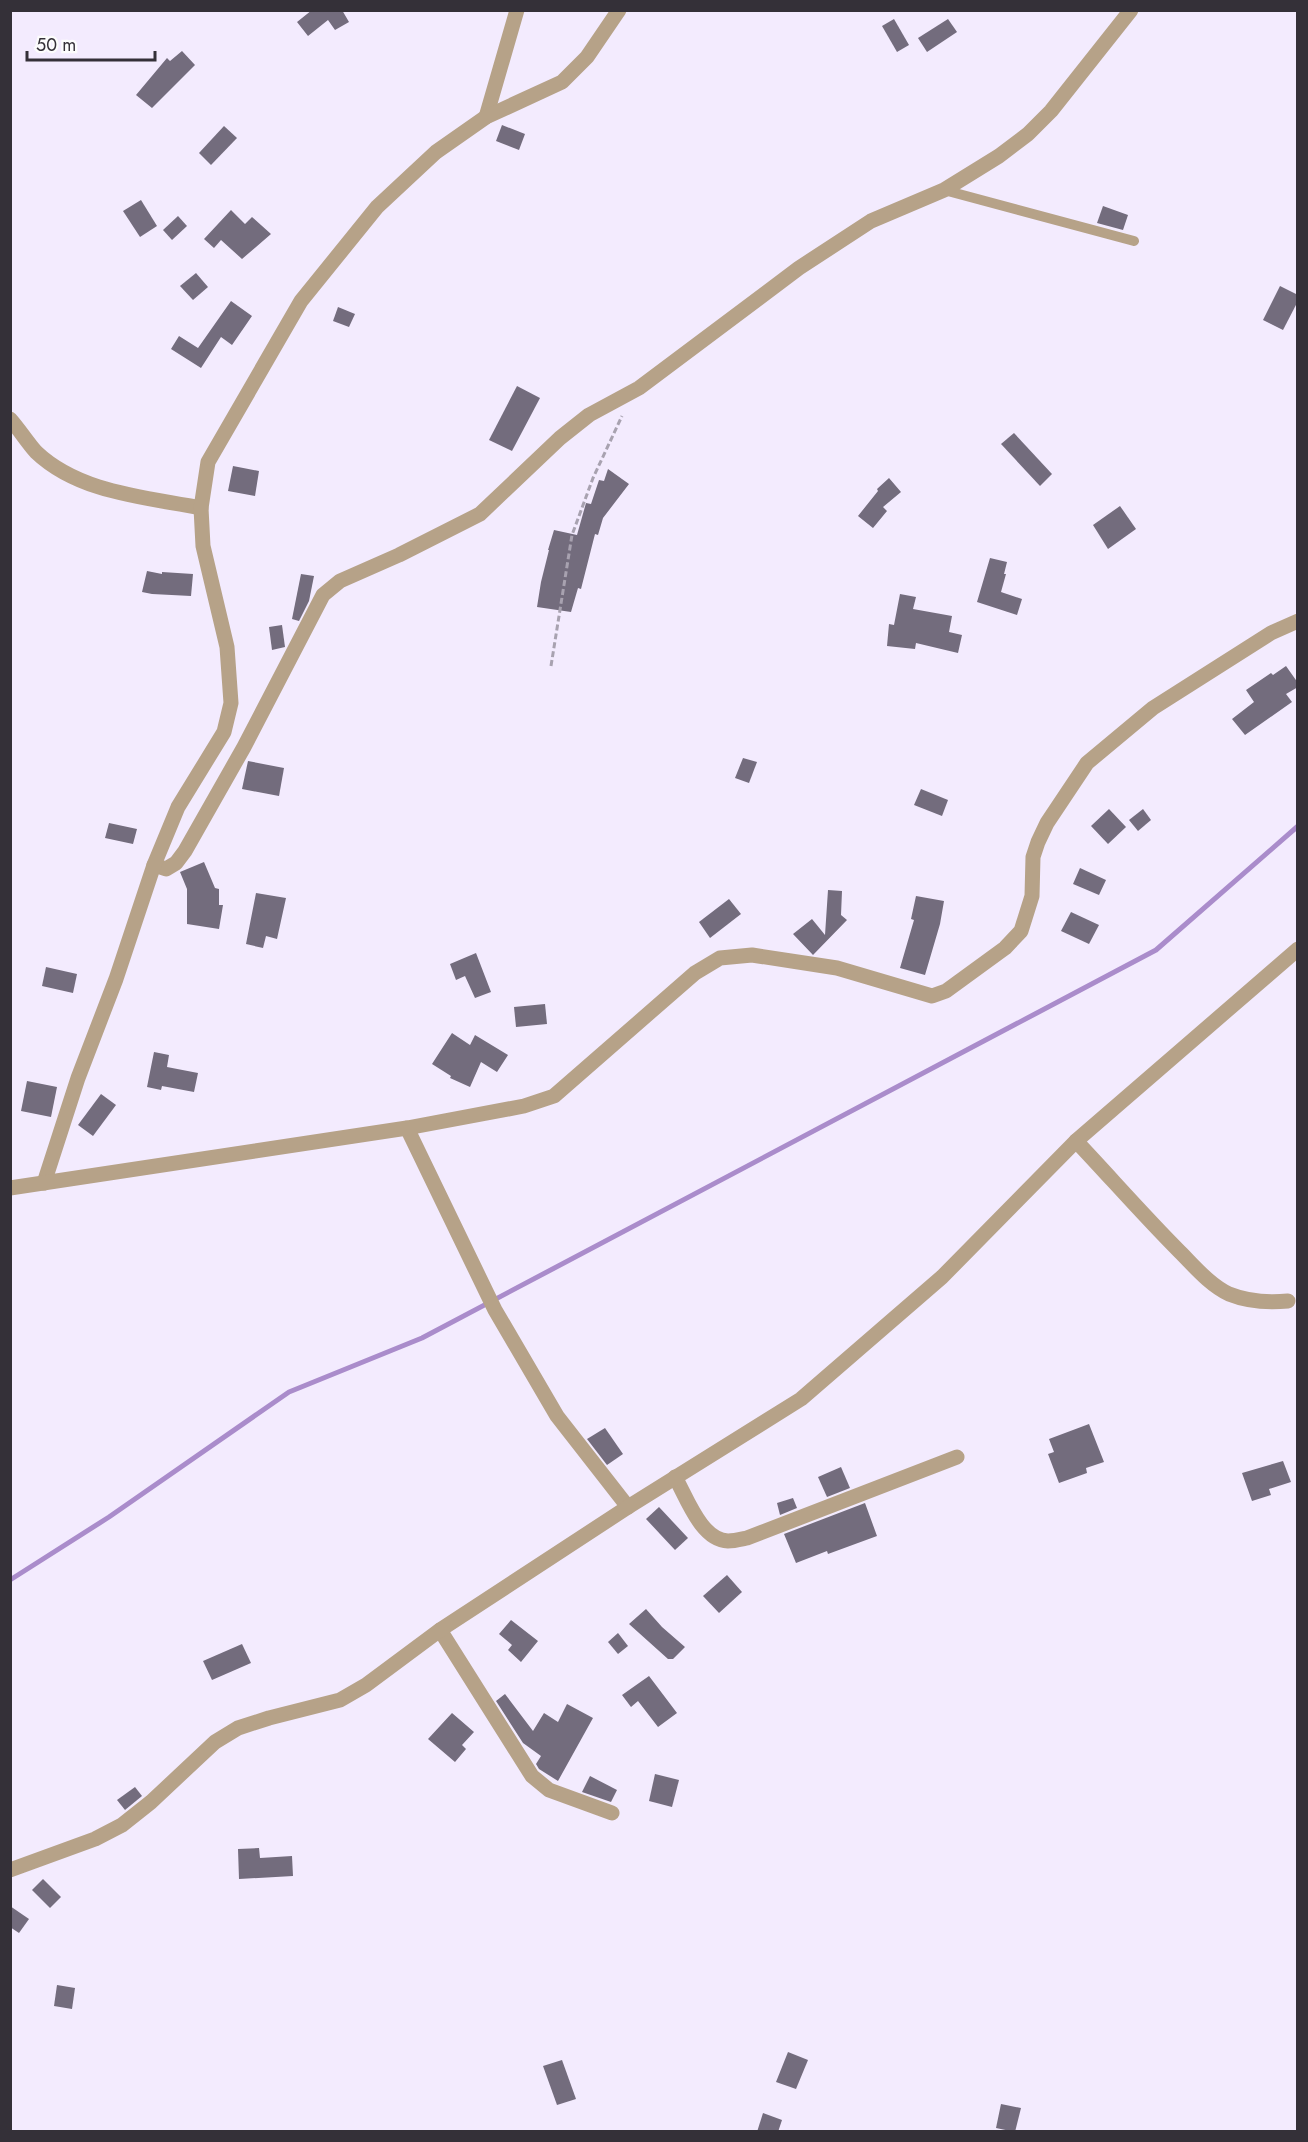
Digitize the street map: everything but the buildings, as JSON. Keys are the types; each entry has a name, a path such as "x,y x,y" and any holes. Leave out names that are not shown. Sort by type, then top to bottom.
{"street":[{"path":"486,117 517,10"},
{"path":"44,1183 78,1078 116,979 154,865 178,807 224,732 231,703 226,647 203,546 201,508 208,462 301,301 377,207 436,152 486,117 562,82 587,57 619,10"},
{"path":"154,865 166,869 176,864 185,851 244,747 322,595 340,581 399,555 480,514 560,438 589,415 634,390 799,268 871,221 945,190 999,156 1051,111 1131,10"},
{"path":"10,419 37,452 76,480 119,492 201,508"},
{"path":"10,1188 406,1128 524,1106 554,1096 695,973 720,958 763,956 837,968 932,996 946,991 1005,948 1021,931 1032,896 1033,857 1038,842 1047,823 1087,763 1153,708 1271,633 1298,621"},
{"path":"10,1870 95,1839 122,1825 151,1802 216,1742 238,1728 340,1700 366,1685 440,1630 628,1507 801,1399 942,1277 1076,1141 1298,949"},
{"path":"406,1128 501,1320 557,1416 628,1507"},
{"path":"1076,1141 1157,1229 1215,1286 1247,1300 1264,1303 1288,1301"},
{"path":"675,1477 704,1530 714,1537 728,1541 747,1538 957,1457"},
{"path":"440,1630 532,1776 549,1790 612,1813"}],"lane":[{"path":"945,190 1134,241"}],"path":[{"path":"551,666 572,535 593,478 634,390"}],"waterway":[{"path":"10,1580 109,1517 289,1392 422,1338 1156,950 1298,826"}]}
